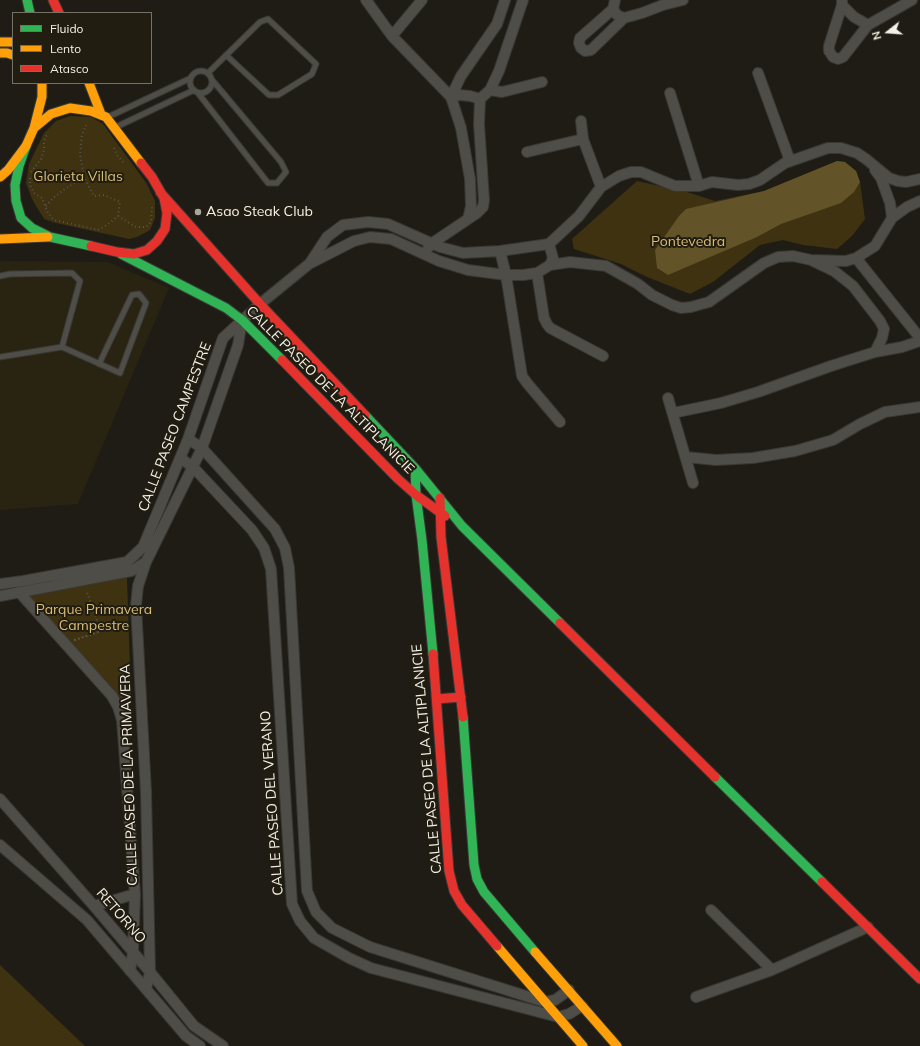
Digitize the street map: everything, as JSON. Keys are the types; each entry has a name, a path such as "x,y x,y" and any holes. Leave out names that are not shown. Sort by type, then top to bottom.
{"main road":[{"path":"27,0 30,12"},
{"path":"53,0 59,12"},
{"path":"0,53 7,52 12,54"},
{"path":"42,84 42,97 34,128 19,166 15,185 16,201 22,218 32,228 50,237 117,252 134,254 146,250 157,241 165,229 167,213 164,198 152,177 115,127 104,116 89,84"},
{"path":"34,128 51,114 70,108 91,111 104,116"},
{"path":"0,177 8,170 26,146"},
{"name":"CALLE PASEO DE LA ALTIPLANICIE","path":"160,192 260,304 415,468 462,526"},
{"path":"0,239 50,237"},
{"name":"CALLE PASEO DE LA ALTIPLANICIE","path":"117,252 226,308 242,320 398,479 440,513 462,526"},
{"name":"CALLE PASEO DE LA ALTIPLANICIE","path":"415,468 416,495 422,540 437,699 449,870 454,891 462,905 583,1046"},
{"path":"440,498 442,537 461,697 474,865 477,879 484,892 617,1046"},
{"path":"462,526 920,979"},
{"path":"437,699 461,697"}],"street":[{"path":"366,0 392,36 451,97 461,128 470,179 471,206 468,219"},
{"path":"392,36 422,0"},
{"path":"451,97 461,76 497,24 505,0"},
{"path":"423,254 431,244 477,213 482,207 484,200 479,124 480,99 490,90 499,71 524,0"},
{"path":"624,18 617,15 614,4 580,38 579,43 581,48 585,51 591,50 624,18 683,0"},
{"path":"842,3 829,46 829,51 833,57 838,59 843,57 868,25 912,0"},
{"path":"842,3 854,17 868,25"},
{"path":"758,73 790,162"},
{"path":"490,90 502,92 542,82"},
{"path":"670,93 699,186"},
{"path":"451,97 460,95 480,99"},
{"path":"581,121 583,138 601,187"},
{"path":"527,152 583,138"},
{"path":"309,264 327,237 343,225 355,223 368,222 388,224 431,244 463,253 500,251 549,244 579,216 601,187 619,176 631,172 641,172 675,186 699,186 712,182 738,185 749,184 760,180 790,162 828,148 841,148 857,153 889,178 906,182 920,179"},
{"path":"866,159 881,178 890,203 892,218"},
{"path":"242,320 309,264 354,241 370,237 391,239 439,261 468,270 506,275 537,273 550,265 570,262 606,266 638,284 652,295 681,308 691,307 708,302 764,263 778,257 793,256 811,260 846,261 856,258 875,246 892,218 907,207 920,201"},
{"path":"549,244 553,258 550,265"},
{"path":"500,251 506,275 522,376 527,384 560,422"},
{"path":"856,258 920,338"},
{"path":"811,260 834,271 853,286 880,321 884,329 882,338 875,352"},
{"path":"537,273 544,318 550,328 603,356"},
{"name":"CALLE PASEO CAMPESTRE","path":"5,583 127,562 143,547 188,439 223,338 242,320"},
{"name":"CALLE PASEO CAMPESTRE","path":"146,562 202,448 238,345 242,320"},
{"path":"673,414 721,403 758,392 875,352 920,342"},
{"path":"668,398 693,483"},
{"path":"686,457 716,460 754,458 795,451 833,440 860,424 886,412 920,406"},
{"name":"CALLE PASEO DEL VERANO","path":"188,439 202,448 275,529 285,548 289,568 307,891 316,912 332,928 370,947 545,1002"},
{"name":"CALLE PASEO DEL VERANO","path":"180,458 193,466 252,530 264,548 271,569 292,904 300,921 314,938 349,958 371,968 558,1017"},
{"path":"0,596 131,571 146,562"},
{"name":"CALLE PASEO DE LA PRIMAVERA","path":"146,562 138,586 136,605 146,792 150,972 146,988"},
{"path":"5,583 15,593"},
{"name":"CALLE PASEO DE LA PRIMAVERA","path":"15,593 112,696 118,707 122,720 129,794 135,894 133,952 130,971"},
{"path":"276,647 293,646"},
{"path":"283,756 300,753"},
{"path":"129,794 146,792"},
{"name":"RETORNO","path":"0,799 94,906 194,1026 223,1046"},
{"path":"0,844 87,920 186,1036 200,1046"},
{"path":"94,906 135,894"},
{"path":"711,910 772,970"},
{"path":"696,997 772,970 868,927"},
{"path":"364,965 370,947"},
{"path":"545,1002 554,1000 568,990"},
{"path":"558,1017 569,1014 582,1006"}],"lane":[{"path":"208,73 260,22 268,19 316,64 312,74 278,95 269,95 226,56"},
{"path":"104,116 191,78 200,70 208,73 213,81 281,162 286,172 278,183 268,182 196,92 190,83 191,78"},
{"path":"115,127 196,92 207,92 213,81"},
{"path":"0,276 10,274 72,273 80,282 62,348"},
{"path":"0,357 62,348 99,364 120,373 146,303 139,294 132,295 99,364"}],"path":[{"path":"52,129 44,141 44,150 40,159 30,175 30,185 34,193 42,198 48,213 54,220 98,230 118,216 120,202 104,195 94,196 84,177 80,154 82,135 88,122 83,120"},
{"path":"112,143 118,155 128,166"},
{"path":"46,206 53,198 84,177"},
{"path":"118,216 136,227 146,227 151,222 151,201"},
{"path":"85,585 100,631 70,642 129,622"}],"shaded area":[{"path":"837,161 845,162 856,171 860,182 854,192 841,203 781,224 757,237 668,275 657,268 655,250 679,216 686,209 764,191"},
{"path":"0,261 108,262 169,288 78,504 0,510"}],"green space":[{"name":"Glorieta Villas","path":"70,116 91,117 103,124 147,184 155,201 155,218 150,230 137,237 129,239 44,219 32,199 26,183 29,164 44,133 56,121"},
{"name":"Pontevedra","path":"837,161 845,162 856,171 860,182 865,219 852,236 837,249 803,245 783,240 760,245 713,282 690,294 647,277 621,264 574,249 572,239 637,181 687,192 715,201 764,191"},
{"name":"Parque Primavera Campestre","path":"127,577 131,699 122,700 28,596"},
{"path":"0,965 85,1046 0,1046"}],"traffic: fast":[{"path":"27,0 30,12"},
{"path":"26,146 19,166 15,185 16,201 21,218 32,228 50,237 91,246"},
{"path":"121,254 226,308 242,320 282,360"},
{"path":"365,415 415,468 462,526 560,623"},
{"path":"415,468 416,495 433,654"},
{"path":"463,717 474,865 477,879 484,892 535,952"},
{"path":"715,777 822,882"}],"traffic: slow":[{"path":"0,42 12,42"},
{"path":"0,53 12,55"},
{"path":"34,128 42,97 42,84"},
{"path":"89,84 101,114"},
{"path":"0,177 8,170 26,146 34,128 51,114 70,108 91,111 106,117 141,163"},
{"path":"0,239 48,237"},
{"path":"497,946 583,1046"},
{"path":"535,952 617,1046"}],"traffic: jam":[{"path":"53,0 59,12"},
{"path":"91,246 134,254 147,250 157,241 165,229 167,213 164,198 152,177 141,163"},
{"path":"160,192 260,304 365,415"},
{"path":"282,360 398,479 416,495 445,516"},
{"path":"440,498 441,537 463,717"},
{"path":"560,623 715,777"},
{"path":"433,654 449,871 454,891 462,905 497,946"},
{"path":"437,699 461,697"},
{"path":"822,882 920,979"}],"place":[{"name":"Asao Steak Club","path":"198,212"}]}
